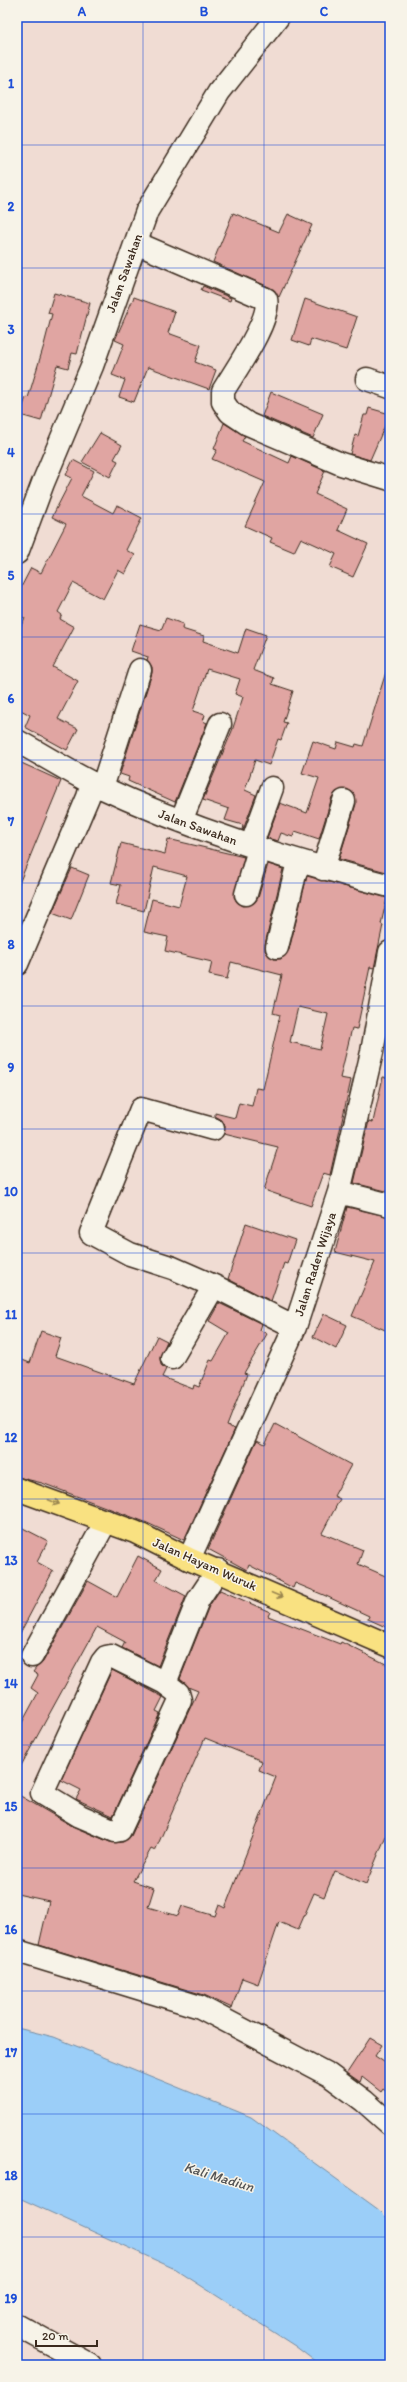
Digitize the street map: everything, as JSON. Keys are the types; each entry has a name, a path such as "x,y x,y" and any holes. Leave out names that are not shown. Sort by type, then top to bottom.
{"main road":[{"name":"Jalan Hayam Wuruk","path":"17,1489 135,1532 189,1559 218,1570 390,1646"}],"street":[{"name":"Jalan Sawahan","path":"17,553 43,483 92,366 147,211 219,92 278,17"},
{"path":"136,243 266,299 268,305 259,330 224,391 223,402 230,412 248,424 334,461 390,479"},
{"path":"367,379 390,387"},
{"path":"17,964 88,797 97,785 140,670"},
{"path":"181,821 220,724"},
{"name":"Jalan Sawahan","path":"17,741 97,785 181,821 298,862 390,886"},
{"path":"246,894 255,847 272,788"},
{"path":"323,869 344,801"},
{"path":"277,947 298,862"},
{"name":"Jalan Raden Wijaya","path":"189,1559 295,1327 340,1192 381,1053 390,952"},
{"path":"213,1129 141,1109 91,1233 130,1254 173,1268 214,1286 295,1327"},
{"path":"340,1192 390,1205"},
{"path":"172,1358 214,1286"},
{"path":"32,1656 106,1521"},
{"path":"165,1683 198,1600 218,1570"},
{"path":"111,1656 165,1683 178,1693 180,1700 120,1830 112,1831 80,1816 42,1793 61,1748 106,1657 111,1656"},
{"path":"17,1951 200,2007 329,2075 364,2101 390,2124"},
{"path":"17,2324 90,2365"}],"water":[{"name":"Kali Madiun","path":"17,2028 54,2037 251,2117 379,2210 390,2221 390,2365 320,2365 295,2346 175,2269 17,2197"}],"building":[{"path":"233,213 279,232 288,214 312,225 279,297 271,288 213,262"},
{"path":"203,286 231,298 230,301 201,290"},
{"path":"54,293 90,303 77,354 72,353 68,368 57,365 41,421 20,415 26,397 28,398 44,345 52,314 48,313"},
{"path":"134,297 175,312 168,333 201,345 195,362 216,370 209,389 148,367 134,402 119,397 125,380 112,375 124,344 115,340"},
{"path":"305,299 357,317 346,350 311,339 309,346 292,340"},
{"path":"271,392 323,414 313,438 262,416"},
{"path":"369,408 390,414 370,460 350,454 355,435 358,436 364,415 367,415"},
{"path":"224,423 245,436 242,441 289,463 292,456 325,471 315,494 347,509 338,530 368,544 353,577 330,567 336,554 301,538 294,552 270,542 272,538 245,526 265,482 212,459 217,450 214,449"},
{"path":"100,433 122,445 114,459 118,461 110,477 82,462"},
{"path":"73,460 94,471 81,496 113,513 117,505 142,518 126,550 135,555 125,574 118,570 103,599 73,583 58,612 62,615 60,619 74,627 53,667 78,681 58,719 78,729 67,750 25,727 30,715 17,708 17,633 25,618 17,615 17,595 31,568 41,573 66,524 52,517 72,478 66,475"},
{"path":"166,618 183,624 182,629 204,636 203,641 238,653 246,628 266,635 253,670 274,678 272,684 293,691 283,722 287,723 281,740 278,739 269,765 255,760 245,790 256,795 243,830 243,825 225,820 229,809 203,800 232,731 243,697 235,694 240,679 207,669 193,711 205,715 203,721 207,723 175,802 128,781 129,777 120,774 152,673 152,667 147,660 148,657 131,651 140,624 161,630"},
{"path":"386,672 390,673 390,873 339,859 356,804 353,793 347,789 336,792 332,797 319,839 295,831 293,837 281,833 278,841 267,838 280,803 307,813 319,778 302,773 313,741 336,749 338,742 355,747 356,744 363,746"},
{"path":"17,761 61,781 18,886 17,886"},
{"path":"168,839 244,857 234,897 237,902 243,906 254,903 258,898 268,864 283,869 265,944 265,951 274,959 281,959 289,950 307,876 387,898 374,968 370,967 357,1029 352,1028 340,1078 351,1080 330,1175 323,1173 311,1206 264,1190 278,1147 224,1134 225,1126 222,1120 215,1116 215,1113 235,1118 239,1103 252,1106 256,1088 263,1089 280,1015 273,1013 282,975 231,962 227,979 209,975 212,962 165,951 168,937 144,932 152,899 179,906 187,876 154,867 144,911 116,904 121,885 111,883 121,843 165,854","holes":["298,1007 328,1014 320,1049 290,1042"]},
{"path":"72,868 89,875 71,920 52,913"},
{"path":"383,1077 390,1078 390,1192 354,1183 369,1121 373,1122"},
{"path":"347,1207 390,1217 390,1332 352,1316 375,1262 335,1252"},
{"path":"246,1223 295,1240 287,1264 284,1263 271,1301 228,1279"},
{"path":"219,1303 262,1324 260,1330 267,1334 244,1373 247,1374 227,1426 235,1429 184,1540 145,1522 42,1483 17,1477 17,1358 30,1363 41,1331 61,1338 55,1356 134,1384 157,1336 167,1341 160,1358 161,1365 166,1369 162,1377 193,1389 194,1385 199,1387 210,1360 213,1361 229,1333 209,1321"},
{"path":"324,1314 347,1325 336,1349 313,1337"},
{"path":"275,1424 351,1465 334,1496 340,1499 322,1533 363,1550 358,1564 390,1578 390,1629 368,1619 369,1616 326,1596 295,1583 293,1588 249,1565 247,1570 208,1549 257,1440 265,1444"},
{"path":"17,1525 48,1541 37,1562 53,1571 17,1639"},
{"path":"138,1556 162,1569 156,1580 186,1596 158,1666 122,1648 125,1642 97,1627 17,1773 17,1732 38,1693 31,1688 38,1675 33,1672 43,1662 88,1581 117,1597"},
{"path":"220,1590 270,1612 268,1616 340,1644 341,1642 390,1666 390,1826 366,1884 335,1871 324,1897 314,1893 298,1930 279,1922 258,1984 242,1978 232,2008 204,1995 39,1945 49,1901 17,1894 17,1794 74,1827 110,1842 123,1842 131,1836 198,1691 188,1687 180,1679 209,1606","holes":["205,1738 262,1761 259,1770 276,1777 225,1908 219,1905 215,1916 182,1906 178,1916 148,1907 154,1888 133,1881 151,1849 155,1851"]},
{"path":"112,1670 163,1697 156,1711 160,1713 113,1816 76,1799 81,1790 61,1780"},
{"path":"370,2038 382,2045 375,2056 390,2066 390,2094 383,2089 381,2092 362,2077 360,2082 347,2073"}]}
